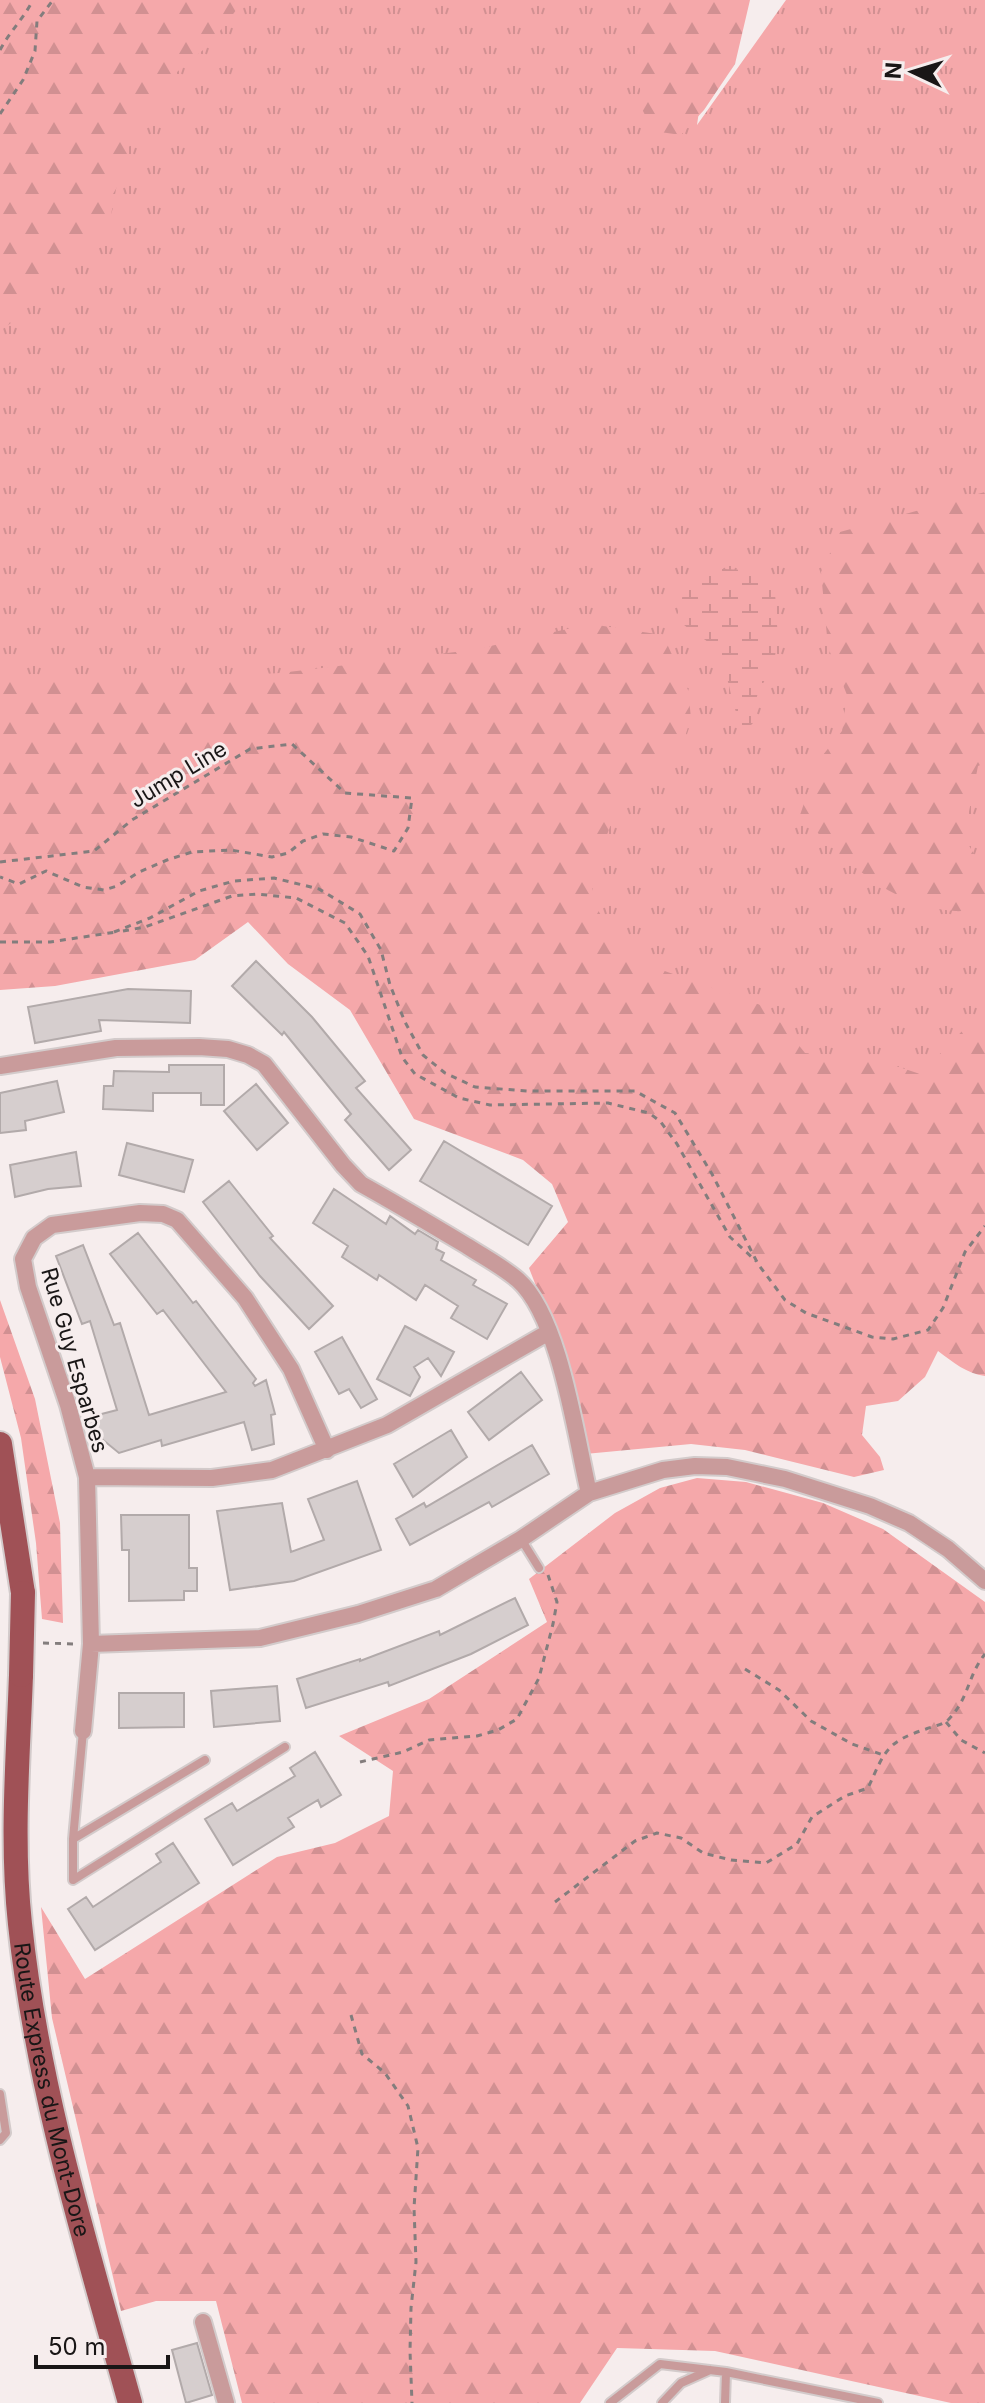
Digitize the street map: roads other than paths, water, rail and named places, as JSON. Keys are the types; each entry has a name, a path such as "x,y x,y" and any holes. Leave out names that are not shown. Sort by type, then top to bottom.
{"main road":[{"name":"Route Express du Mont-Dore","path":"0,1444 23,1593 15,1845 20,1922 31,2011 67,2176 130,2403"}],"street":[{"path":"0,1066 116,1048 199,1047 228,1049 264,1064 361,1184 519,1280 549,1332 589,1493"},
{"name":"Rue Guy Esparbes","path":"83,1731 91,1644 87,1477 68,1405 28,1287 23,1259 34,1238 52,1225 126,1215 163,1214 177,1220 245,1298 291,1369 327,1450"},
{"path":"87,1477 212,1478 272,1470 387,1425 549,1332"},
{"path":"91,1644 260,1638 358,1614 436,1589 521,1539 589,1493 663,1470 695,1466 727,1467 832,1492 909,1523 948,1549 985,1581"},
{"path":"203,2322 226,2403"}],"lane":[{"path":"521,1539 539,1568"},
{"path":"83,1731 73,1839 73,1880 285,1747"},
{"path":"73,1839 205,1760"},
{"path":"0,2094 6,2133 0,2140"},
{"path":"610,2403 660,2364 726,2372 878,2403"},
{"path":"662,2403 681,2383 710,2370"},
{"path":"725,2403 726,2372"}]}
